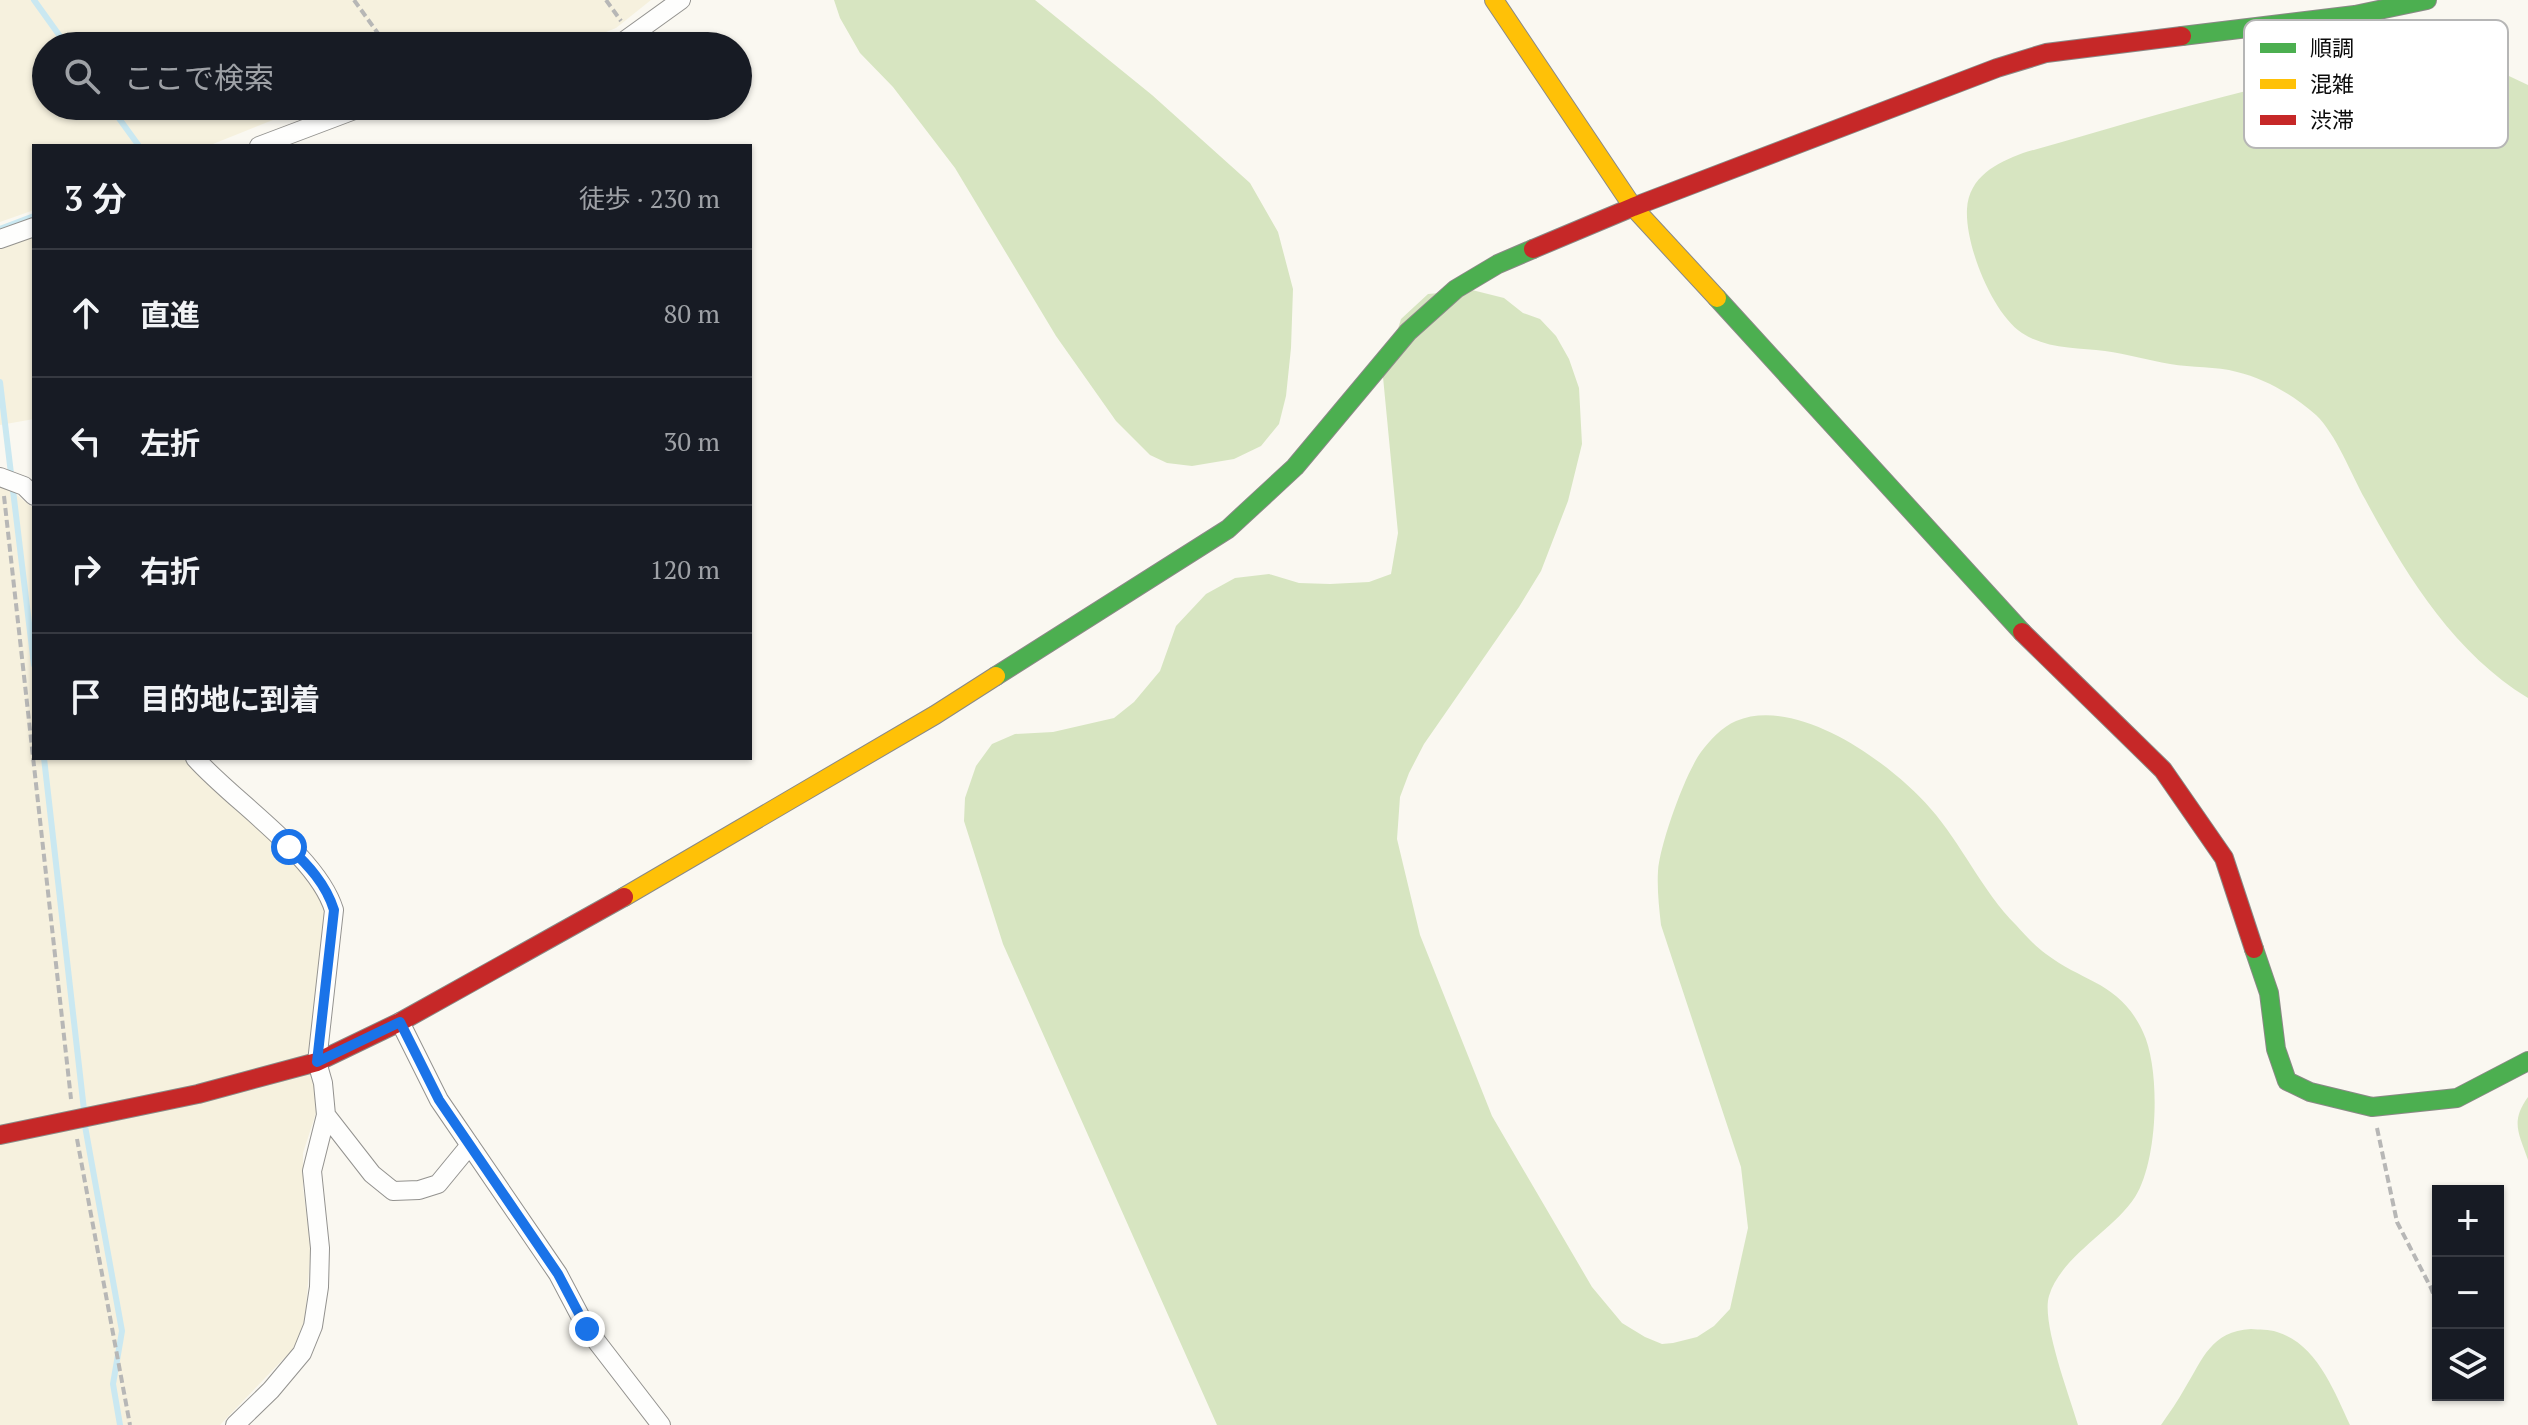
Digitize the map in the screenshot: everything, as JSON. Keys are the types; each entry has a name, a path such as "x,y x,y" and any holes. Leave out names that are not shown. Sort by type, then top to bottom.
{"street":[{"path":"637,32 681,0"},
{"path":"1494,0 1633,207 2032,642 2163,770 2224,858 2269,993 2276,1049 2287,1081 2310,1092 2372,1107 2457,1098 2528,1061"},
{"path":"2314,20 2427,0"},
{"path":"0,1135 198,1094 317,1062 400,1022 612,904 922,723 1228,529 1295,467 1408,332 1456,289 1498,264 1633,207 1997,68 2046,53 2244,29"},
{"path":"264,144 328,120"},
{"path":"0,239 32,228"},
{"path":"1,477 24,486 32,494"},
{"path":"197,760 311,868 330,897 334,910 317,1062 326,1115 312,1171 320,1248 319,1287 313,1326 302,1353 271,1390 235,1425"},
{"path":"400,1022 439,1100 558,1274 587,1329 661,1425"},
{"path":"326,1115 372,1174 393,1191 419,1190 438,1184 470,1145"}],"path":[{"path":"354,0 377,32"},
{"path":"606,0 620,32"},
{"path":"1,477 32,750"},
{"path":"33,760 74,1121 130,1425"},
{"path":"2372,1107 2397,1222 2432,1291"}],"shaded area":[{"path":"0,0 651,0 616,28 606,32 32,32 32,120 273,120 213,144 32,144 32,211 0,222"},
{"path":"32,235 32,419 0,425 0,246"},
{"path":"0,485 32,507 32,760 189,760 300,870 317,891 325,908 314,1078 316,1113 303,1153 303,1188 311,1246 305,1319 294,1348 220,1425 0,1425"}],"green space":[{"path":"834,0 1035,0 1152,95 1250,183 1278,232 1293,289 1286,396 1279,424 1261,446 1234,459 1192,466 1167,463 1150,455 1116,421 1056,336 955,168 893,87 860,53 840,18"},
{"path":"2508,76 2528,85 2528,698 2477,658 2434,610 2397,556 2337,443 2316,415 2298,401 2258,379 2237,372 2041,342 2022,333 2000,310 1982,277 1968,224 1969,198 1978,180 2003,161 2023,153 2244,91 2244,148 2508,148"},
{"path":"1472,290 1504,298 1523,313 1540,319 1556,336 1569,359 1579,388 1582,444 1568,501 1541,571 1424,744 1400,797 1397,839 1420,935 1492,1116 1592,1287 1622,1323 1662,1344 1673,1343 1697,1337 1714,1326 1730,1309 1748,1228 1741,1167 1661,925 1660,859 1674,810 1695,762 1708,743 1726,727 1736,721 1761,715 1787,717 1842,738 1892,772 1930,808 2004,912 2034,944 2123,1003 2134,1015 2149,1049 2153,1069 2154,1115 2143,1181 2125,1209 2064,1268 2049,1296 2053,1341 2078,1425 1217,1425 1003,944 964,821 965,798 976,766 992,744 1015,734 1053,732 1114,718 1134,702 1160,671 1176,626 1206,594 1235,578 1269,574 1299,583 1330,584 1369,582 1391,574 1398,533 1383,377 1401,319 1428,294"},
{"path":"2528,1097 2528,1160 2519,1135 2518,1121"},
{"path":"2251,1329 2277,1332 2303,1347 2322,1370 2350,1425 2161,1425 2210,1348 2226,1335"}],"waterway":[{"path":"34,0 57,32"},
{"path":"120,120 138,144"},
{"path":"0,229 32,217"},
{"path":"0,382 32,648"},
{"path":"44,760 84,1110"},
{"path":"85,1126 122,1331 113,1384 120,1425"}],"traffic: fast":[{"path":"2314,20 2427,0"},
{"path":"2182,36 2244,28"},
{"path":"996,676 1228,529 1295,467 1408,332 1456,289 1498,264 1533,249"},
{"path":"1717,298 2022,632"},
{"path":"2254,949 2269,993 2276,1049 2287,1081 2310,1092 2372,1107 2457,1098 2528,1061"}],"traffic: slow":[{"path":"1494,0 1633,207 1717,298"},
{"path":"624,897 996,676"}],"traffic: jam":[{"path":"1533,249 1633,207 1997,68 2046,53 2182,36"},
{"path":"2022,632 2163,770 2224,858 2254,949"},
{"path":"0,1135 198,1094 317,1062 400,1022 624,897"}],"route":[{"path":"289,847 311,868 330,897 334,910 317,1062 400,1022 439,1100 558,1274 587,1329"}]}
